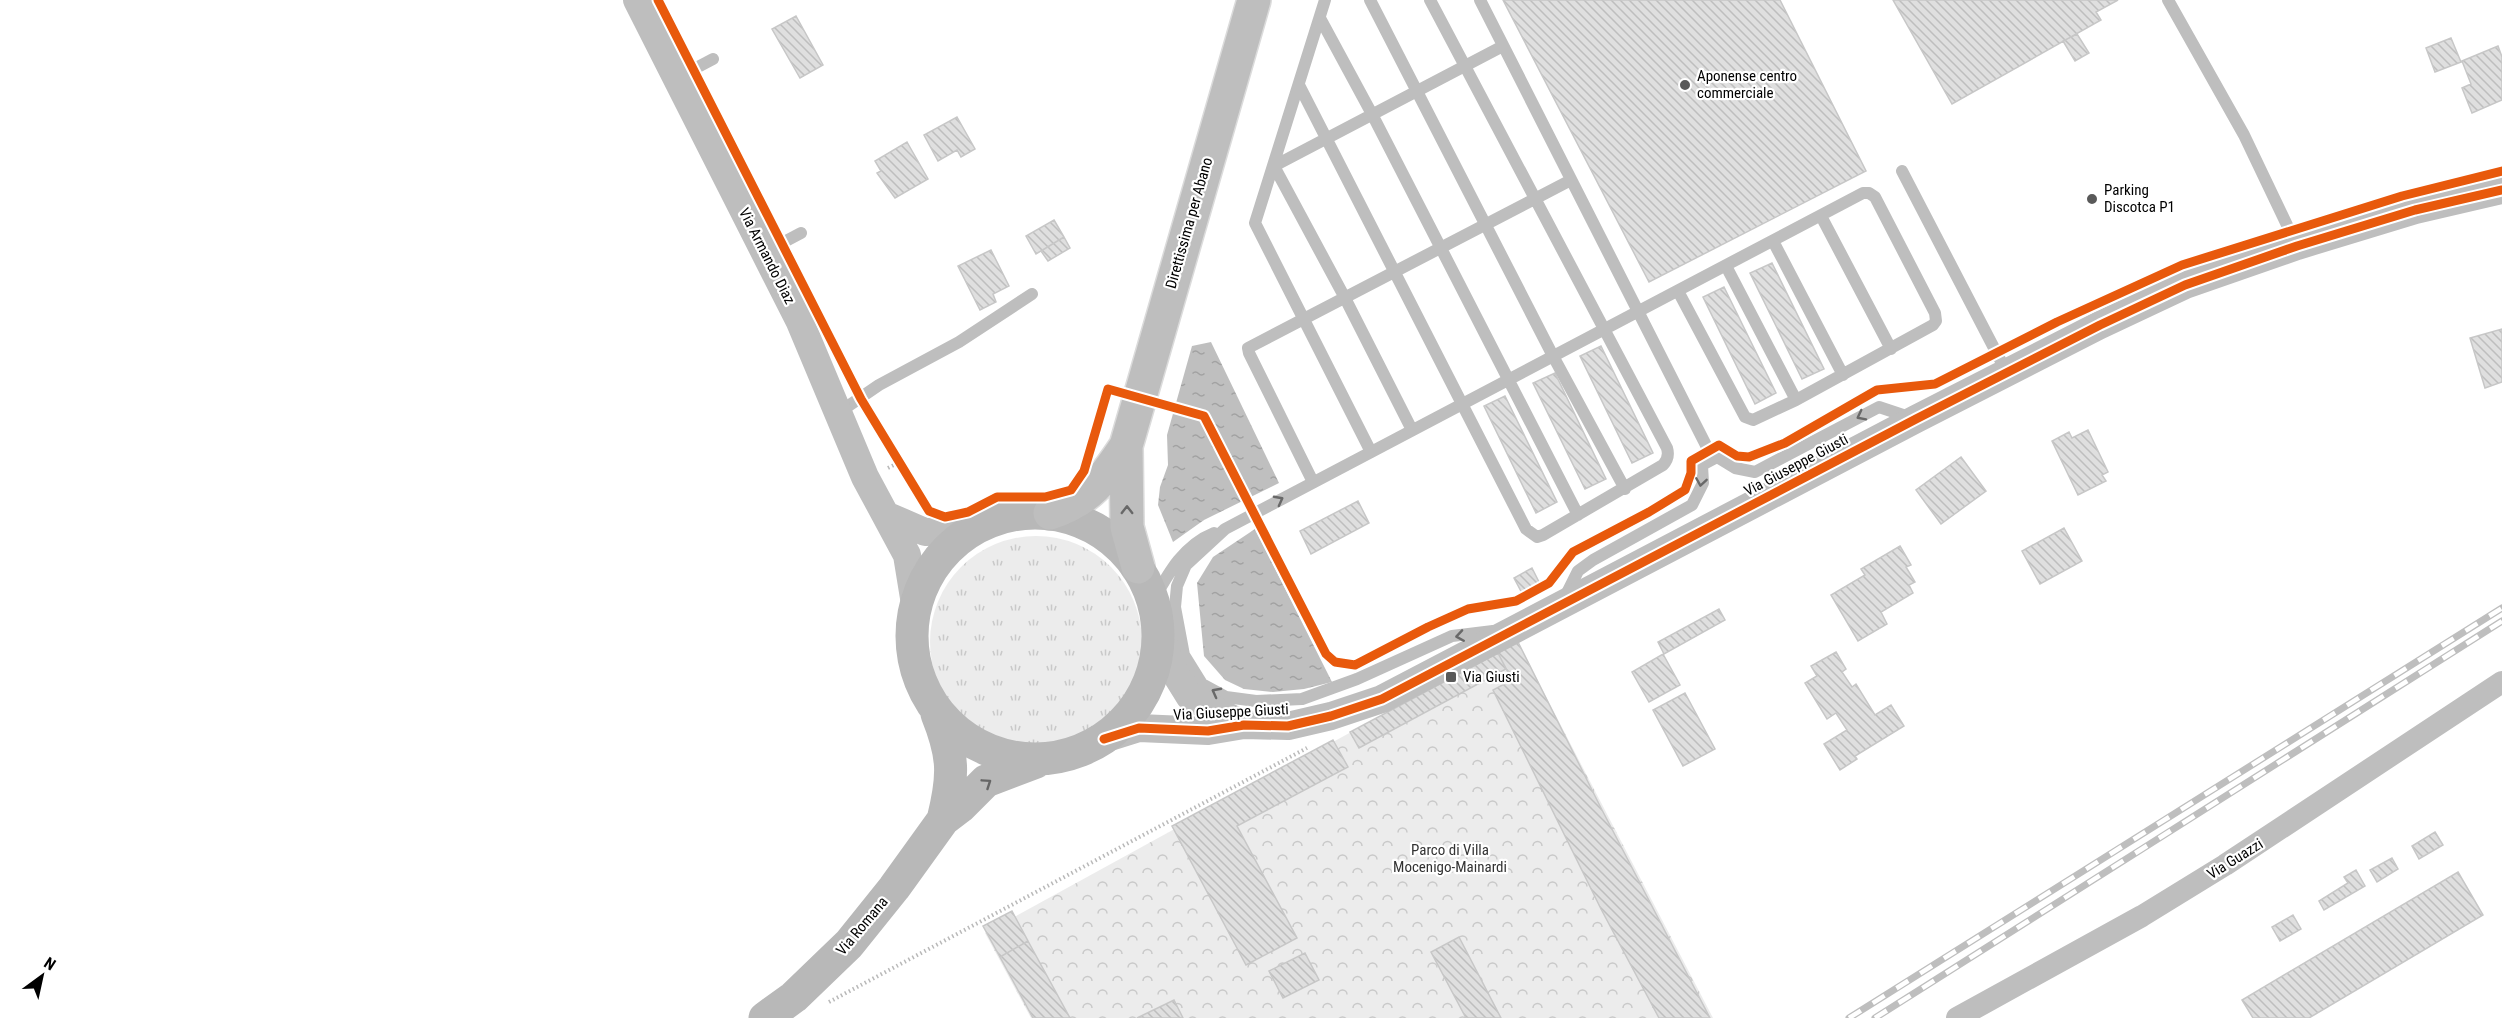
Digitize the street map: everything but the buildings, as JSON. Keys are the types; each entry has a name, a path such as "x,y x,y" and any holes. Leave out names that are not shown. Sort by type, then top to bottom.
{"highway":[{"name":"Direttissima per Abano","path":"1138,567 1127,527 1126,446 1254,0"},
{"name":"Direttissima per Abano","path":"1050,513 1084,498 1104,479 1126,446"}],"main road":[{"path":"1050,513 1085,522 1115,541 1138,567 1155,599 1159,631 1154,673 1135,710 1104,739 1085,749 1044,759 1002,755 964,737 934,707 918,675 915,663 911,640 915,604 926,576 944,551 968,531 1008,514 1050,513"},
{"name":"Via Romana","path":"934,707 947,738 952,768 943,820"},
{"name":"Via Romana","path":"765,1018 794,997 849,944 894,888 943,820 986,781 1044,759"}],"street":[{"name":"Via Armando Diaz","path":"636,0 800,322 865,477 907,555 915,604"},
{"name":"Via Giuseppe Giusti","path":"1104,739 1139,728 1208,731 1244,725 1288,726 1331,716 1382,699 1916,419 2100,325 2185,285 2297,246 2415,210 2502,190"},
{"path":"888,516 925,532 968,531"},
{"name":"Via Giuseppe Giusti","path":"1159,631 1172,668 1190,697 1244,725"},
{"name":"Via Guazzi","path":"1957,1018 2142,916 2216,871 2502,682"}],"lane":[{"path":"1325,0 1255,224 1371,452"},
{"path":"1370,0 1553,356 1625,489"},
{"path":"1299,85 1526,530 1537,537 1625,489 1662,465 1666,462 1667,448 1430,0"},
{"path":"1480,0 1713,459"},
{"path":"2168,0 2244,135 2297,246"},
{"path":"1320,18 1373,116 1578,515"},
{"path":"1274,166 1503,46"},
{"path":"677,78 713,59"},
{"path":"1274,166 1412,430"},
{"path":"1902,171 2007,373"},
{"path":"1313,482 1248,353 1248,348 1571,180"},
{"path":"1155,599 1181,556 1202,538 1225,529 1863,193 1869,193 1875,197 1936,318 1933,325 1891,349 1796,400 1753,420 1745,417 1678,291"},
{"path":"1821,216 1891,349"},
{"path":"765,252 801,233"},
{"path":"1773,241 1843,375"},
{"path":"1726,266 1796,400"},
{"path":"838,413 879,385 959,342 1032,294"},
{"path":"1560,606 1578,571 1593,560 1692,506 1703,483 1702,465 1713,459 1717,457 1735,468 1755,472 1879,407 1916,419"},
{"path":"1225,529 1186,565 1177,586 1175,607 1184,655 1202,684 1226,697 1256,701 1302,699 1357,679 1452,636 1518,628"}],"path":[{"path":"895,453 905,471"},
{"path":"824,1005 1314,744"}],"green space":[{"path":"1026,536 1046,536 1067,540 1086,548 1111,567 1124,583 1134,601 1140,621 1142,642 1140,663 1134,683 1124,701 1111,717 1086,736 1067,744 1046,748 1026,748 1005,744 986,736 954,709 942,692 934,673 930,652 930,632 934,611 942,592 969,560 986,548 1005,540"},
{"name":"Parco di Villa Mocenigo-Mainardi","path":"1517,641 1713,1018 1031,1018 985,933"}],"water":[{"path":"1211,342 1279,483 1204,520 1173,542 1158,505 1160,487 1168,465 1167,435 1192,346"},
{"path":"1255,529 1332,682 1304,689 1273,692 1244,689 1225,680 1204,656 1197,583 1213,557"}],"railway":[{"path":"1849,1018 2502,608"},
{"path":"1875,1018 2502,621"}],"cycle path":[{"path":"658,0 861,399 929,511 945,517 968,512 997,497 1045,497 1071,490 1084,471 1108,389 1204,416 1326,654 1335,662 1355,665 1468,609 1516,601 1549,583 1573,552 1649,512 1685,490 1691,473 1691,461 1719,445 1737,456 1749,457 1785,443 1877,390 1935,384 2057,322 2182,265 2402,196 2502,171"},
{"path":"1104,739 1139,728 1208,731 1244,725 1288,726 1331,716 1382,699 1916,419 2100,325 2185,285 2297,246 2415,210 2502,190"}],"place":[{"name":"Aponense centro commerciale","path":"1685,85"},
{"name":"Parking Discotca P1","path":"2092,199"},
{"name":"Via Giusti","path":"1451,677"}]}
